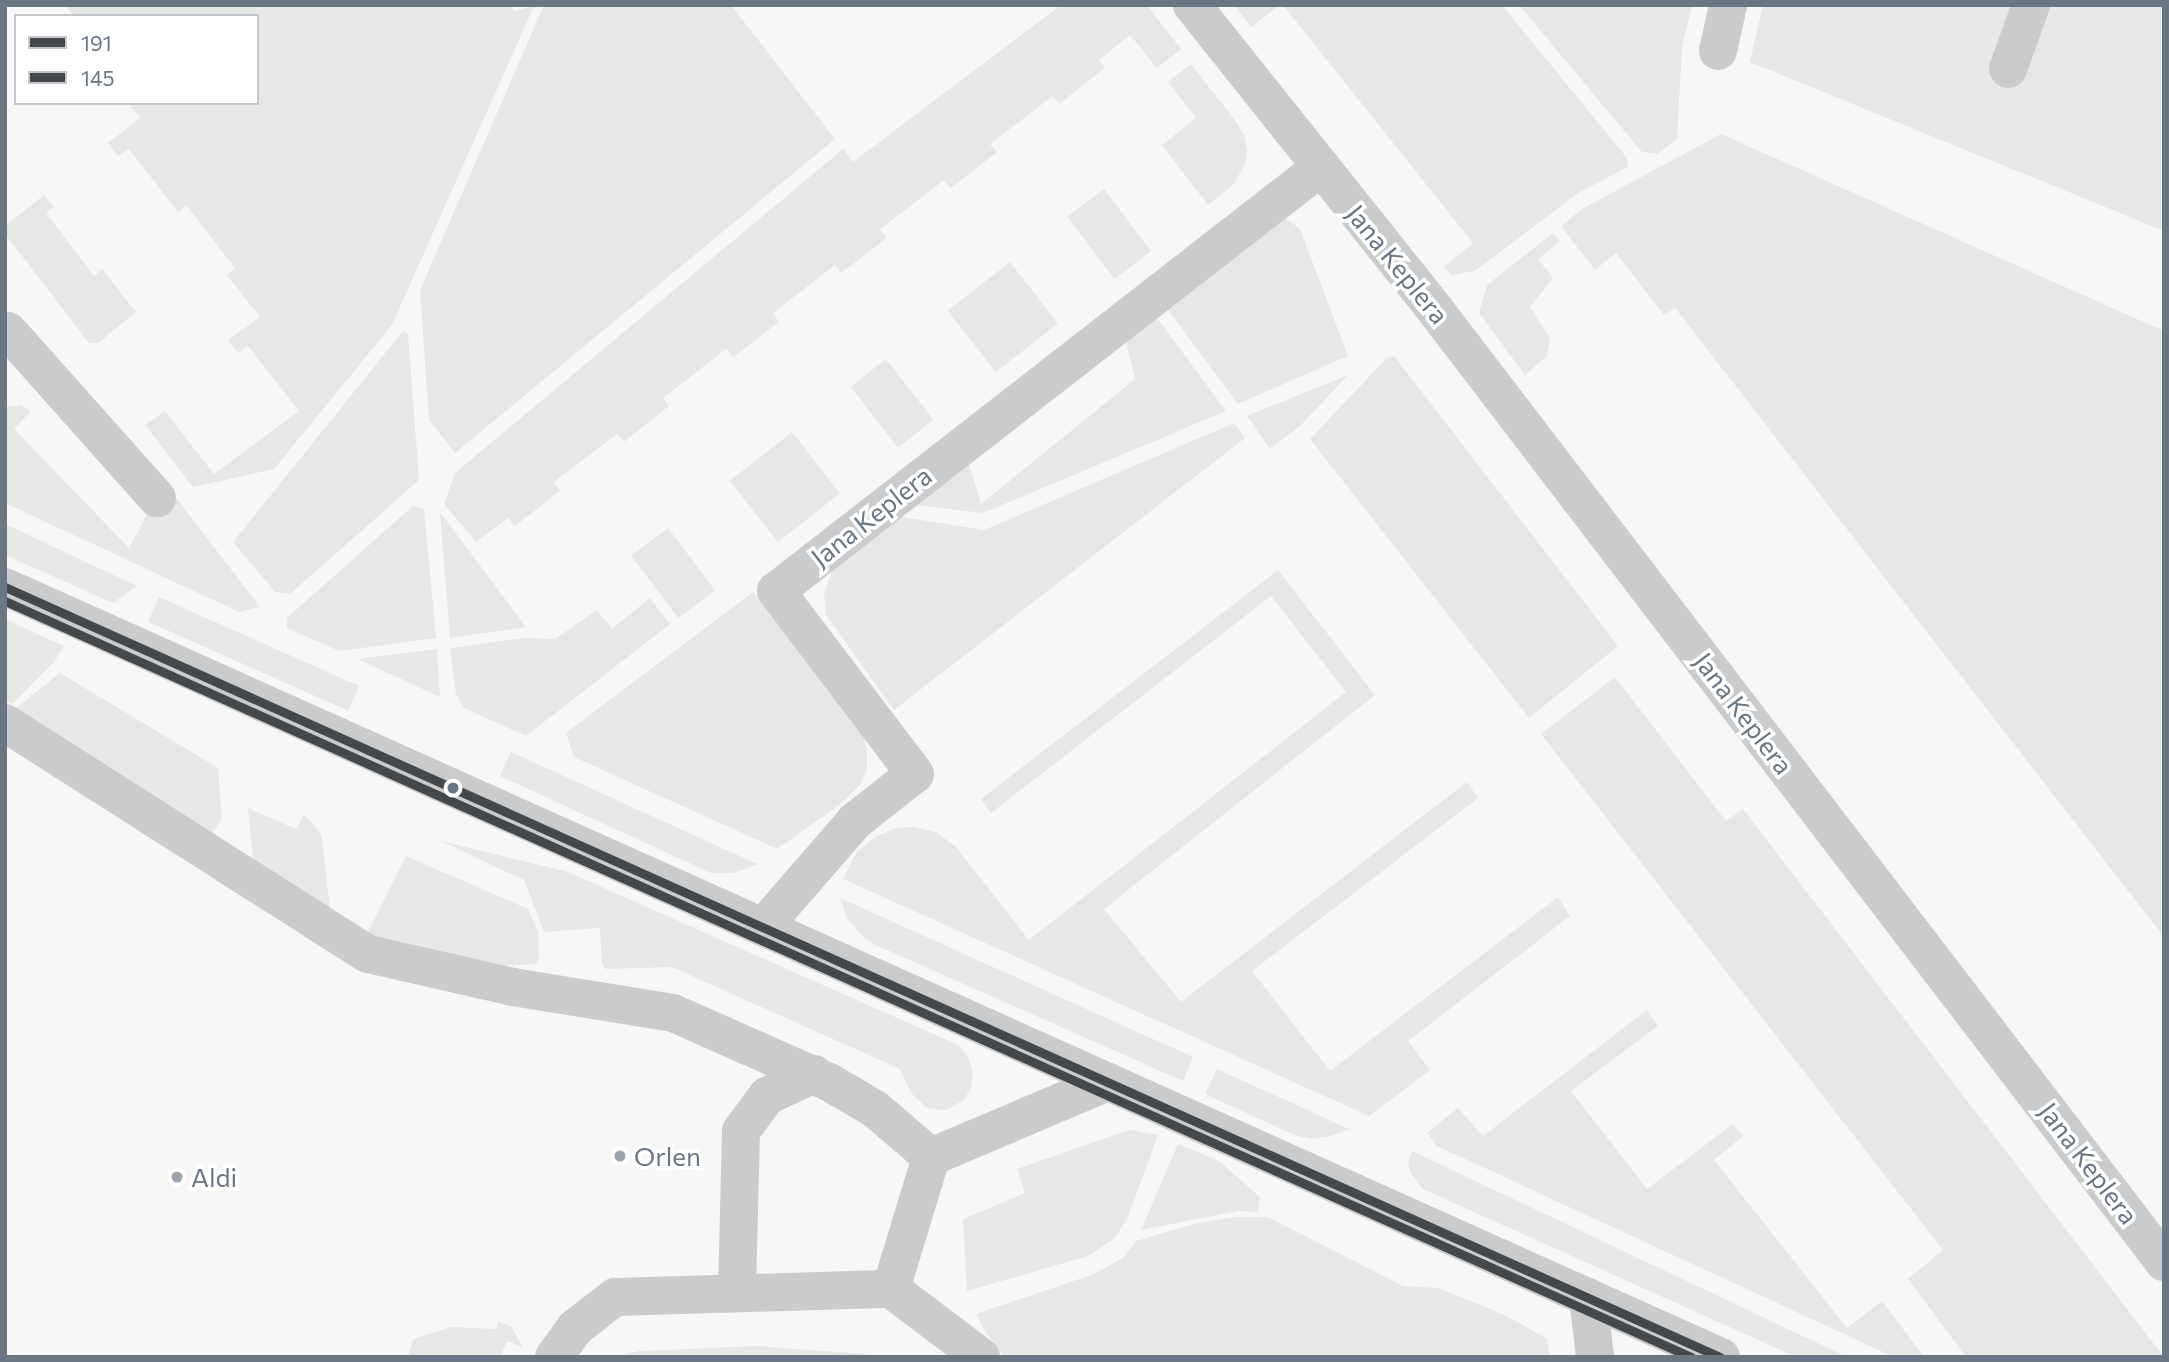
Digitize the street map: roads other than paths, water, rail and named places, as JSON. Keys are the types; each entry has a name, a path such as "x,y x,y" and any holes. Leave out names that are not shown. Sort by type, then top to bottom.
{"street":[{"name":"Jana Keplera","path":"1192,5 1436,311 2164,1262"},
{"path":"1718,51 1728,5"},
{"path":"2008,69 2031,5"},
{"name":"Jana Keplera","path":"763,927 855,821 915,774 776,591 1321,167"},
{"path":"6,331 157,498"},
{"path":"5,587 1721,1357"},
{"path":"5,723 368,954 568,996 673,1013 814,1074 875,1110 931,1157"},
{"path":"737,1293 741,1130 767,1096 814,1074"},
{"path":"931,1157 1108,1082"},
{"path":"891,1289 931,1157"},
{"path":"564,1342 615,1297 891,1289 981,1357"},
{"path":"1588,1297 1595,1357"}],"place":[{"name":"Orlen","path":"620,1156"},
{"name":"Aldi","path":"177,1177"}]}
